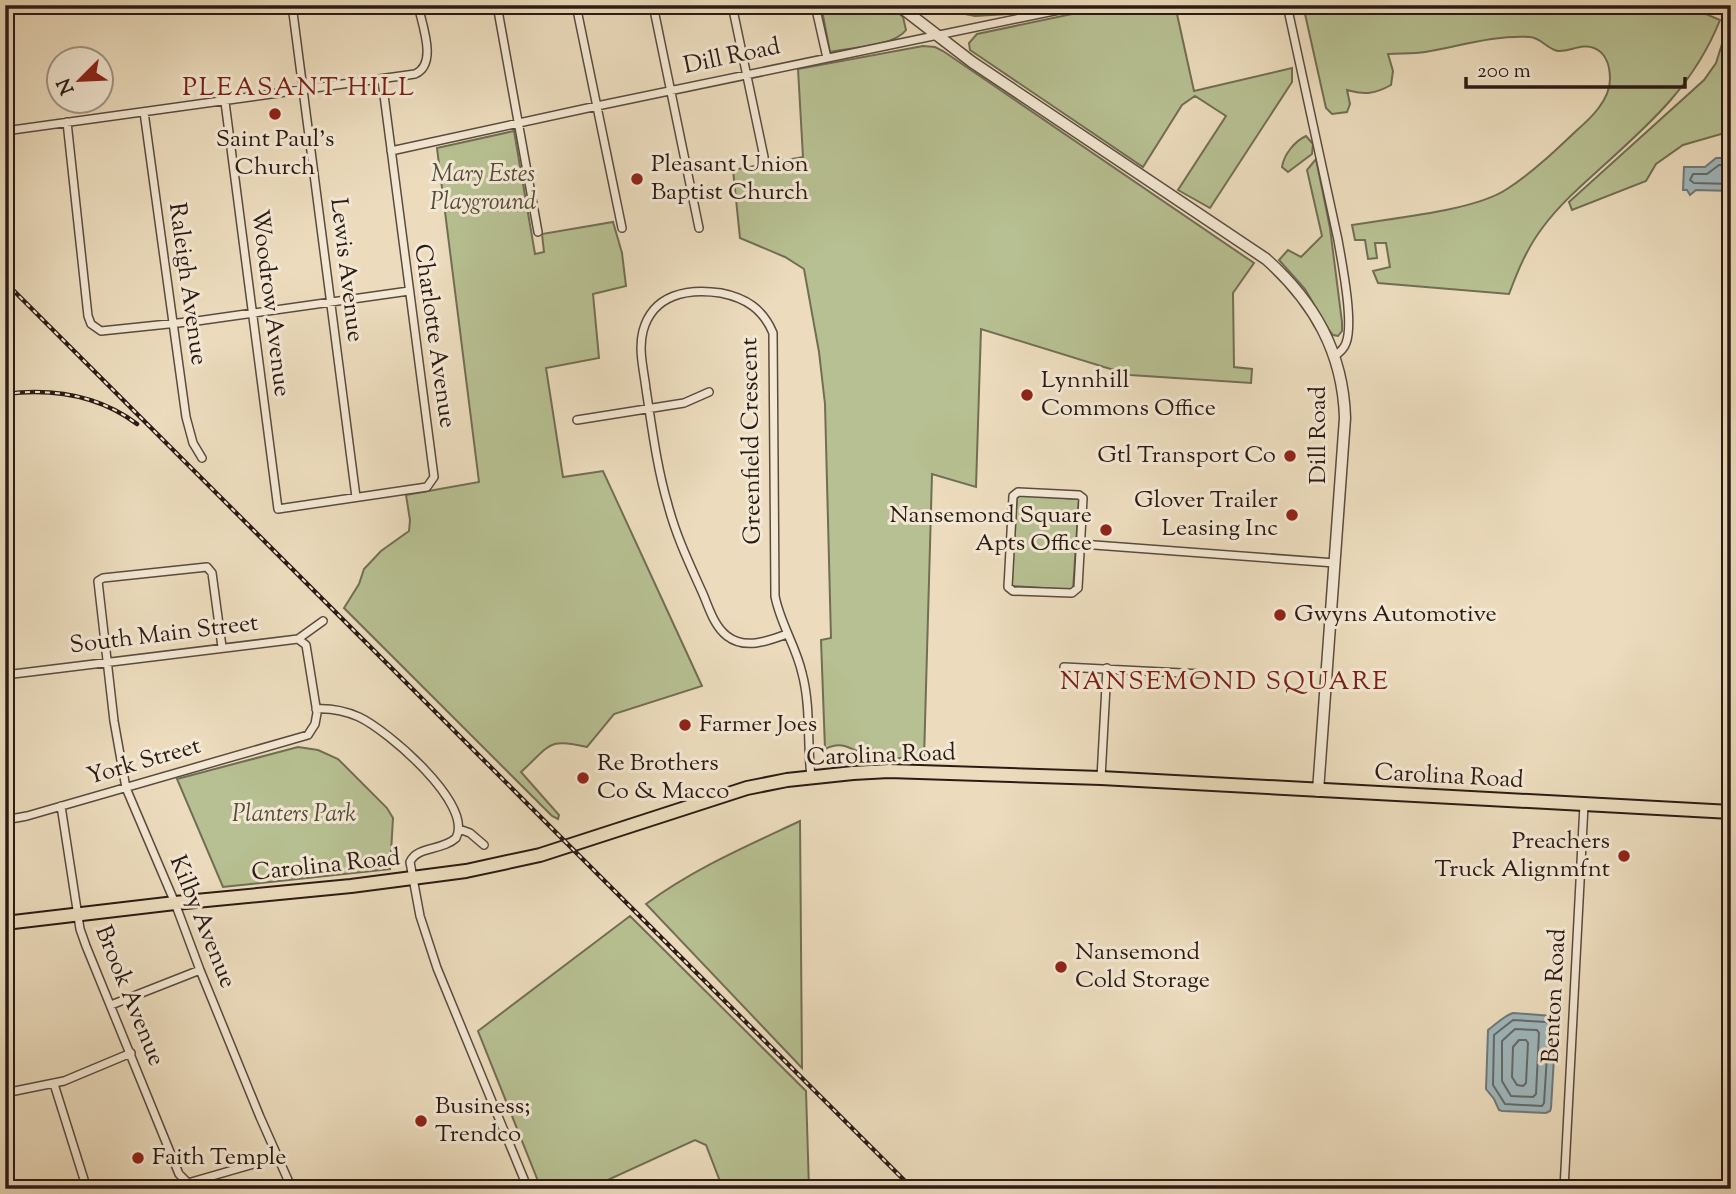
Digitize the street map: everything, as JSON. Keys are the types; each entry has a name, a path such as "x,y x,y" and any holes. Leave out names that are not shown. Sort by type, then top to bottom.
{"main road":[{"name":"Carolina Road","path":"5,923 466,871 533,857 753,787 811,777 889,771 1101,778 1731,812"}],"street":[{"path":"5,10 38,5"},
{"name":"Lewis Avenue","path":"292,5 356,497"},
{"path":"5,131 415,74 425,68 428,59 418,5"},
{"path":"497,5 538,232"},
{"path":"576,5 622,228"},
{"path":"653,5 699,228"},
{"path":"732,5 764,157"},
{"path":"815,5 827,58"},
{"path":"898,5 936,36 1266,259 1308,304 1335,356"},
{"name":"Dill Road","path":"391,151 1083,5"},
{"name":"Dill Road","path":"1287,5 1338,240 1349,329 1345,346 1335,356 1342,382 1345,418 1318,791"},
{"name":"Charlotte Avenue","path":"356,497 427,487 432,481 433,472 382,80"},
{"name":"Woodrow Avenue","path":"225,102 278,509 356,497"},
{"name":"Raleigh Avenue","path":"144,113 190,434 202,458"},
{"path":"67,122 88,312 91,324 96,328 106,332 409,291"},
{"name":"Greenfield Crescent","path":"787,634 757,643 741,643 726,635 717,624 668,507 649,409 642,357 643,331 651,315 667,300 684,292 701,290 740,298 763,314 773,333 774,581 778,610 797,656 806,689 811,777"},
{"path":"577,420 688,402 709,393"},
{"path":"1015,493 1081,496 1081,544 1079,588 1076,592 1013,591 1008,587 1015,493"},
{"path":"1081,544 1335,563"},
{"name":"Kilby Avenue","path":"222,647 212,573 208,568 180,568 103,578 98,581 126,788 292,1189"},
{"name":"South Main Street","path":"5,676 298,639 323,621"},
{"path":"298,639 306,645 316,709 345,711 375,726 400,744 442,791 459,823 456,838 450,843 415,854 410,862 420,916 437,968 528,1189"},
{"path":"1064,667 1202,674"},
{"path":"1101,778 1107,668"},
{"name":"York Street","path":"5,820 294,741 308,736 312,731 316,724 316,709"},
{"name":"Benton Road","path":"1564,1189 1584,805"},
{"name":"Brook Avenue","path":"61,806 86,946 179,1174 194,1189"},
{"path":"459,829 470,833 484,845"},
{"path":"111,1005 200,970"},
{"path":"5,1093 54,1084 131,1053"},
{"path":"54,1084 87,1189"},
{"path":"167,1189 278,1157"},
{"path":"5,1183 20,1189"}],"green space":[{"path":"821,5 889,5 903,17 906,30 892,40 882,43 830,52"},
{"path":"920,5 1006,5 1007,14 975,16"},
{"path":"1115,5 1175,5 1194,91 1292,68 1292,82 1210,208 1178,190 1226,116 1195,96 1182,105 1143,167 970,50 969,43 977,34"},
{"path":"1303,5 1685,5 1720,20 1698,63 1671,100 1571,195 1543,227 1523,259 1509,294 1378,283 1373,271 1390,267 1386,243 1375,243 1377,258 1368,259 1365,240 1355,240 1352,225 1454,208 1493,197 1507,189 1543,162 1599,108 1607,94 1610,79 1605,57 1590,47 1558,51 1530,37 1503,38 1425,52 1388,54 1393,71 1391,85 1370,93 1347,90 1350,104 1347,112 1332,114 1326,108"},
{"path":"1728,25 1731,27 1731,138 1721,134 1683,145 1656,164 1646,181 1572,210 1569,202 1704,80 1716,63"},
{"path":"923,46 943,51 1254,263 1233,293 1234,367 1252,369 1251,383 1130,375 981,329 976,487 932,474 924,759 872,756 839,745 825,749 821,640 831,638 825,404 819,352 804,269 785,257 740,238 733,170 803,157 798,69"},
{"name":"Mary Estes Playground","path":"514,131 535,254 544,252 542,234 613,222 622,253 626,286 593,294 599,358 546,368 563,477 603,471 702,686 614,714 587,747 564,743 544,750 521,772 559,815 558,819 344,608 359,584 364,569 381,551 409,531 406,495 479,482 437,148"},
{"path":"1306,136 1313,144 1312,154 1288,172 1282,167 1285,157 1294,145"},
{"path":"1316,159 1330,228 1342,322 1342,331 1338,336 1329,330 1305,289 1279,260 1288,250 1301,257 1322,236 1307,170"},
{"path":"1017,495 1079,499 1073,590 1011,586"},
{"name":"Planters Park","path":"298,747 318,750 338,759 387,808 393,818 390,869 223,887 177,779"},
{"path":"800,821 802,1068 646,904 701,869"},
{"path":"630,916 806,1091 809,1189 723,1189 706,1145 695,1140 588,1189 543,1189 540,1186 478,1031"}],"water":[{"path":"1716,158 1731,158 1731,191 1696,190 1690,195 1687,190 1683,190 1684,167 1705,167"},
{"path":"1513,1013 1552,1016 1556,1024 1551,1108 1546,1113 1499,1110 1486,1089 1488,1030"}],"railway":[{"path":"5,282 913,1189"},
{"path":"5,394 40,392 74,396 107,406 137,424"}],"place":[{"name":"Saint Paul's Church","path":"275,114"},
{"name":"Pleasant Union Baptist Church","path":"637,179"},
{"name":"Lynnhill Commons Office","path":"1027,395"},
{"name":"Gtl Transport Co","path":"1290,456"},
{"name":"Glover Trailer Leasing Inc","path":"1292,515"},
{"name":"Nansemond Square Apts Office","path":"1106,530"},
{"name":"Gwyns Automotive","path":"1280,615"},
{"name":"Farmer Joes","path":"685,725"},
{"name":"Re Brothers Co & Macco","path":"583,778"},
{"name":"Preachers Truck Alignmfnt","path":"1624,856"},
{"name":"Nansemond Cold Storage","path":"1061,967"},
{"name":"Business; Trendco","path":"421,1121"},
{"name":"Faith Temple","path":"138,1158"}],"district":[{"name":"PLEASANT HILL","path":"299,88"},
{"name":"NANSEMOND SQUARE","path":"1225,682"}]}
